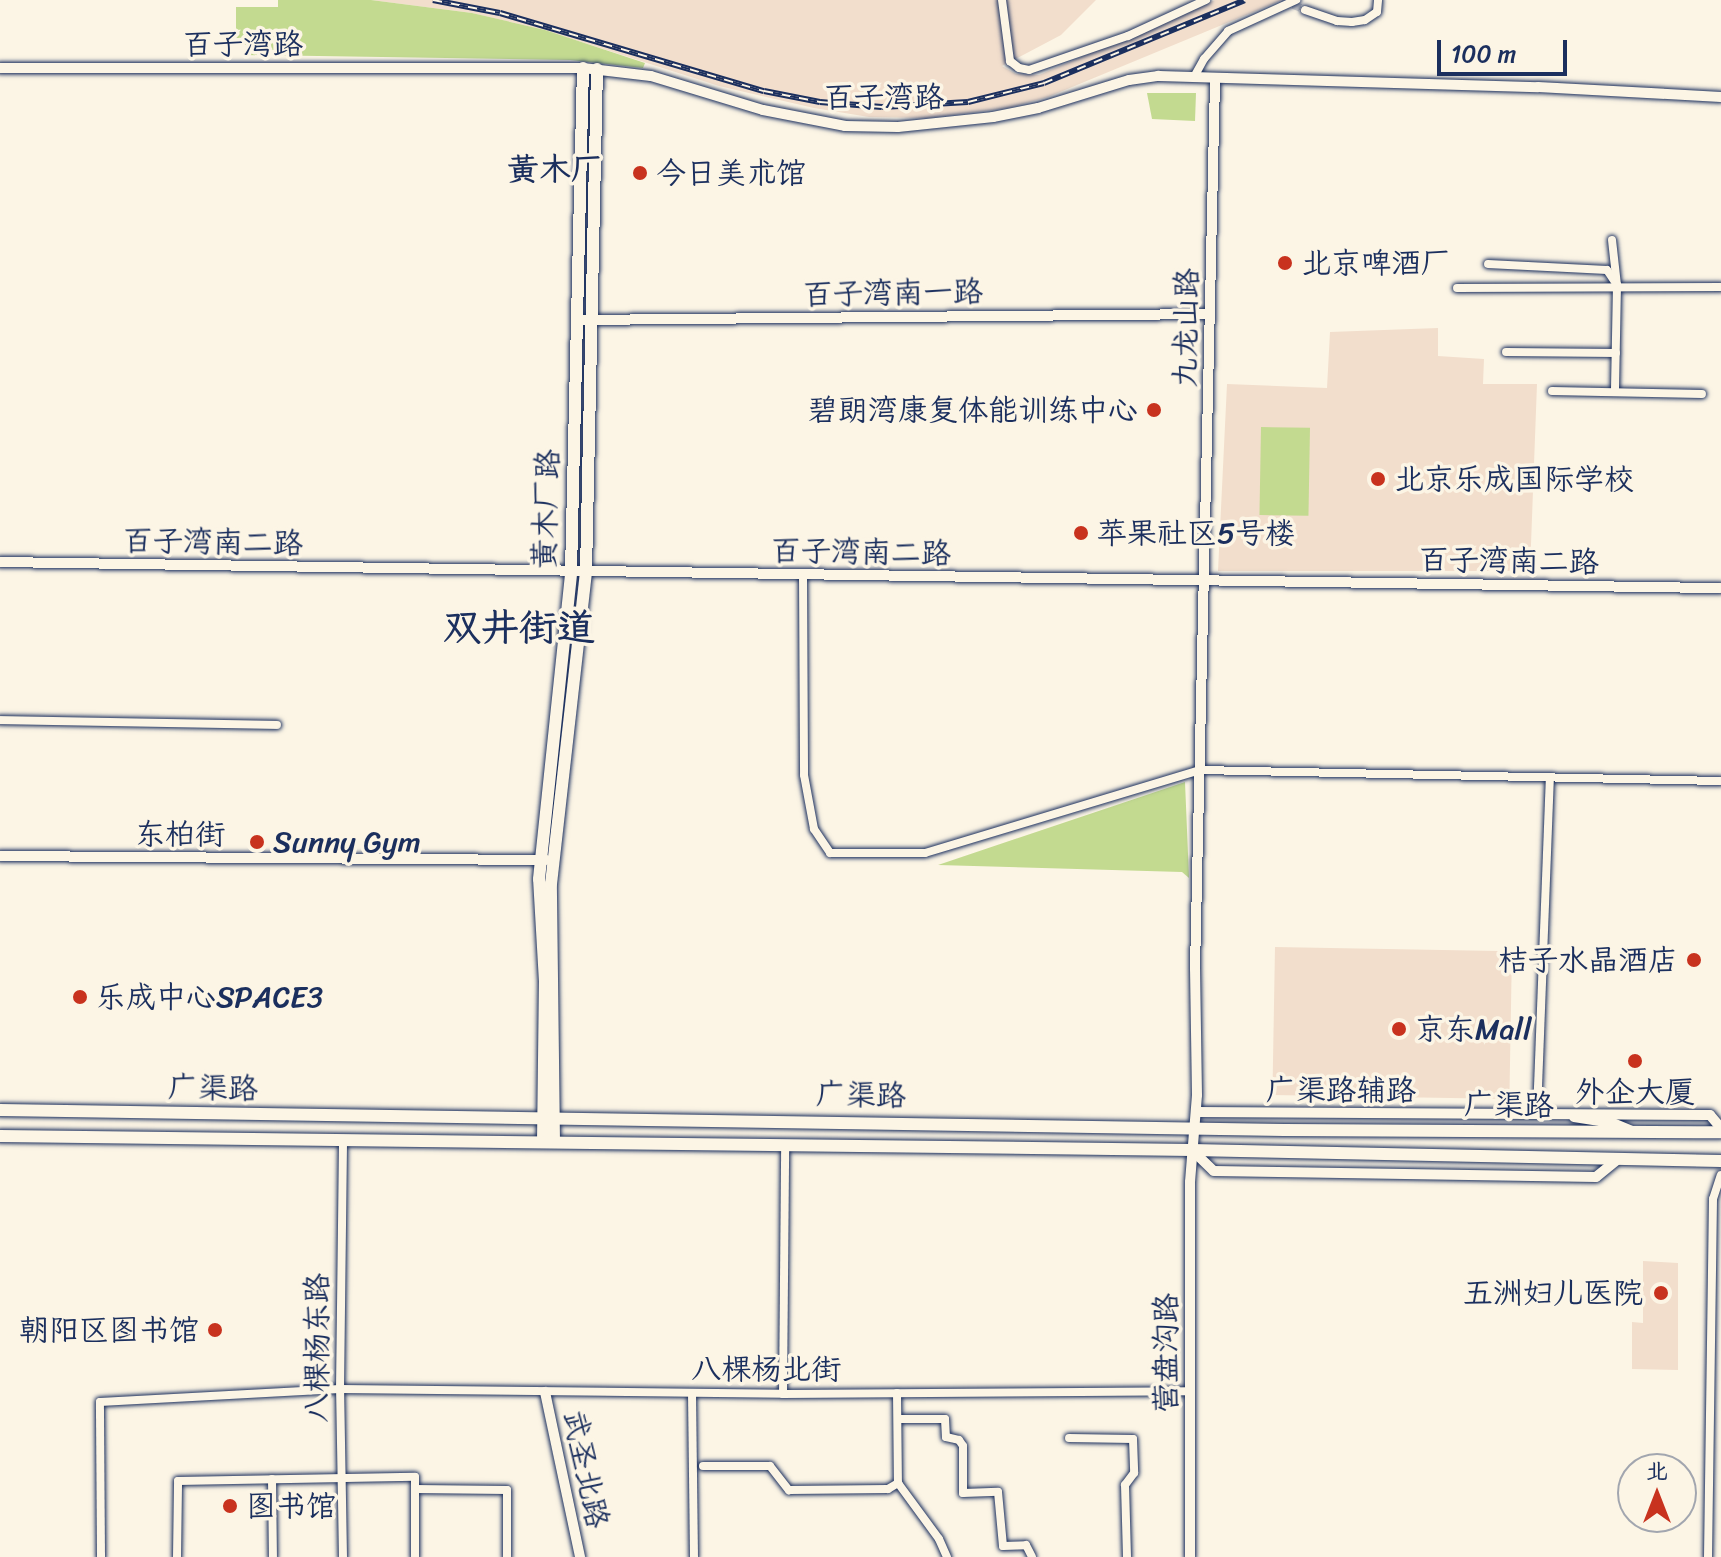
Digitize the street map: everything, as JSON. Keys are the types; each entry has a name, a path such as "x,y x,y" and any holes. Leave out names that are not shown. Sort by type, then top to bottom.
{"main road":[{"name":"黄木厂路","path":"548,1142 546,860 571,572 577,320 590,69"},
{"name":"黄木厂路","path":"546,860 586,572 591,320 590,69"},
{"name":"广渠路","path":"0,1110 1195,1128 1721,1130"},
{"name":"广渠路","path":"0,1136 1192,1150 1721,1161"}],"street":[{"path":"1002,0 1010,61 1019,68 1029,70 1128,36 1206,0"},
{"path":"1194,77 1204,59 1228,31 1296,0"},
{"path":"1305,10 1337,21 1365,20 1377,12 1378,0"},
{"name":"百子湾路","path":"0,68 590,69 651,76 801,119 845,126 898,127 993,117 1129,80 1194,77 1721,97"},
{"name":"九龙山路","path":"1200,770 1215,78"},
{"path":"1612,240 1617,285 1615,392"},
{"path":"1488,264 1607,270 1617,285"},
{"path":"1457,288 1721,287"},
{"name":"百子湾南一路","path":"577,320 1210,314"},
{"path":"1506,352 1616,353"},
{"path":"1552,391 1702,394"},
{"name":"百子湾南二路","path":"0,562 1721,588"},
{"path":"803,575 804,775 814,829 830,853 925,853 1200,770 1721,781"},
{"path":"0,720 277,725"},
{"name":"营盘沟路","path":"1190,1557 1192,1150 1196,1112 1200,770"},
{"path":"1537,1113 1550,778"},
{"name":"东柏街","path":"0,856 546,860"},
{"name":"广渠路辅路","path":"1196,1112 1710,1115 1721,1130"},
{"path":"1564,1114 1589,1122 1613,1123 1633,1131"},
{"name":"八棵杨东路","path":"343,1140 340,1389 343,1557"},
{"path":"783,1394 785,1145"},
{"path":"1192,1150 1214,1171 1596,1177 1618,1159"},
{"path":"1708,1557 1713,1199 1721,1175"},
{"name":"八棵杨北街","path":"101,1557 100,1402 340,1389 783,1394 1191,1391"},
{"name":"武圣北路","path":"545,1392 580,1557"},
{"path":"692,1393 694,1557"},
{"path":"897,1393 898,1483 939,1539 947,1557"},
{"path":"898,1419 945,1419 946,1437 959,1440 963,1446 963,1493 998,1492 1003,1546 1026,1545 1032,1557"},
{"path":"1069,1438 1133,1439 1134,1473 1125,1485 1127,1557"},
{"path":"703,1466 770,1466 789,1490 888,1489 898,1483"},
{"path":"177,1557 178,1481 341,1477 415,1477 415,1557"},
{"path":"272,1479 273,1557"},
{"path":"415,1489 507,1490 507,1557"}],"shaded area":[{"path":"371,0 1096,0 1061,35 1002,66 1016,74 1039,75 1215,0 1282,0 1048,97 1008,108 928,118 869,117 814,108 719,86 544,30 472,13"},
{"name":"北京乐成国际学校","path":"1438,328 1438,356 1484,359 1483,384 1537,384 1530,571 1218,571 1227,384 1327,388 1330,332"},
{"name":"京东Mall","path":"1275,947 1512,951 1509,1099 1272,1095"},
{"name":"五洲妇儿医院","path":"1643,1261 1678,1263 1678,1370 1632,1369 1632,1322 1643,1323"}],"green space":[{"path":"278,0 371,0 472,13 545,30 645,63 643,68 570,60 247,55 246,45 236,45 236,7 278,7"},
{"path":"1147,93 1196,93 1195,121 1152,119"},
{"path":"1261,427 1310,428 1308,516 1259,515"},
{"path":"1185,782 1189,878 1182,872 938,865"}],"tunnel":[{"path":"1282,0 1305,10"}],"railway":[{"path":"433,0 500,13 764,91 820,102 882,107 968,102 1044,83 1245,0"}],"place":[{"name":"今日美术馆","path":"640,173"},
{"name":"北京啤酒厂","path":"1285,263"},
{"name":"碧朗湾康复体能训练中心","path":"1154,410"},
{"name":"北京乐成国际学校","path":"1378,479"},
{"name":"苹果社区5号楼","path":"1081,533"},
{"name":"Sunny Gym","path":"257,842"},
{"name":"桔子水晶酒店","path":"1694,960"},
{"name":"乐成中心SPACE3","path":"80,997"},
{"name":"京东Mall","path":"1399,1029"},
{"name":"外企大厦","path":"1635,1061"},
{"name":"五洲妇儿医院","path":"1661,1293"},
{"name":"朝阳区图书馆","path":"215,1330"},
{"name":"图书馆","path":"230,1506"}],"district":[{"name":"黄木厂","path":"555,170"},
{"name":"双井街道","path":"519,628"}]}
